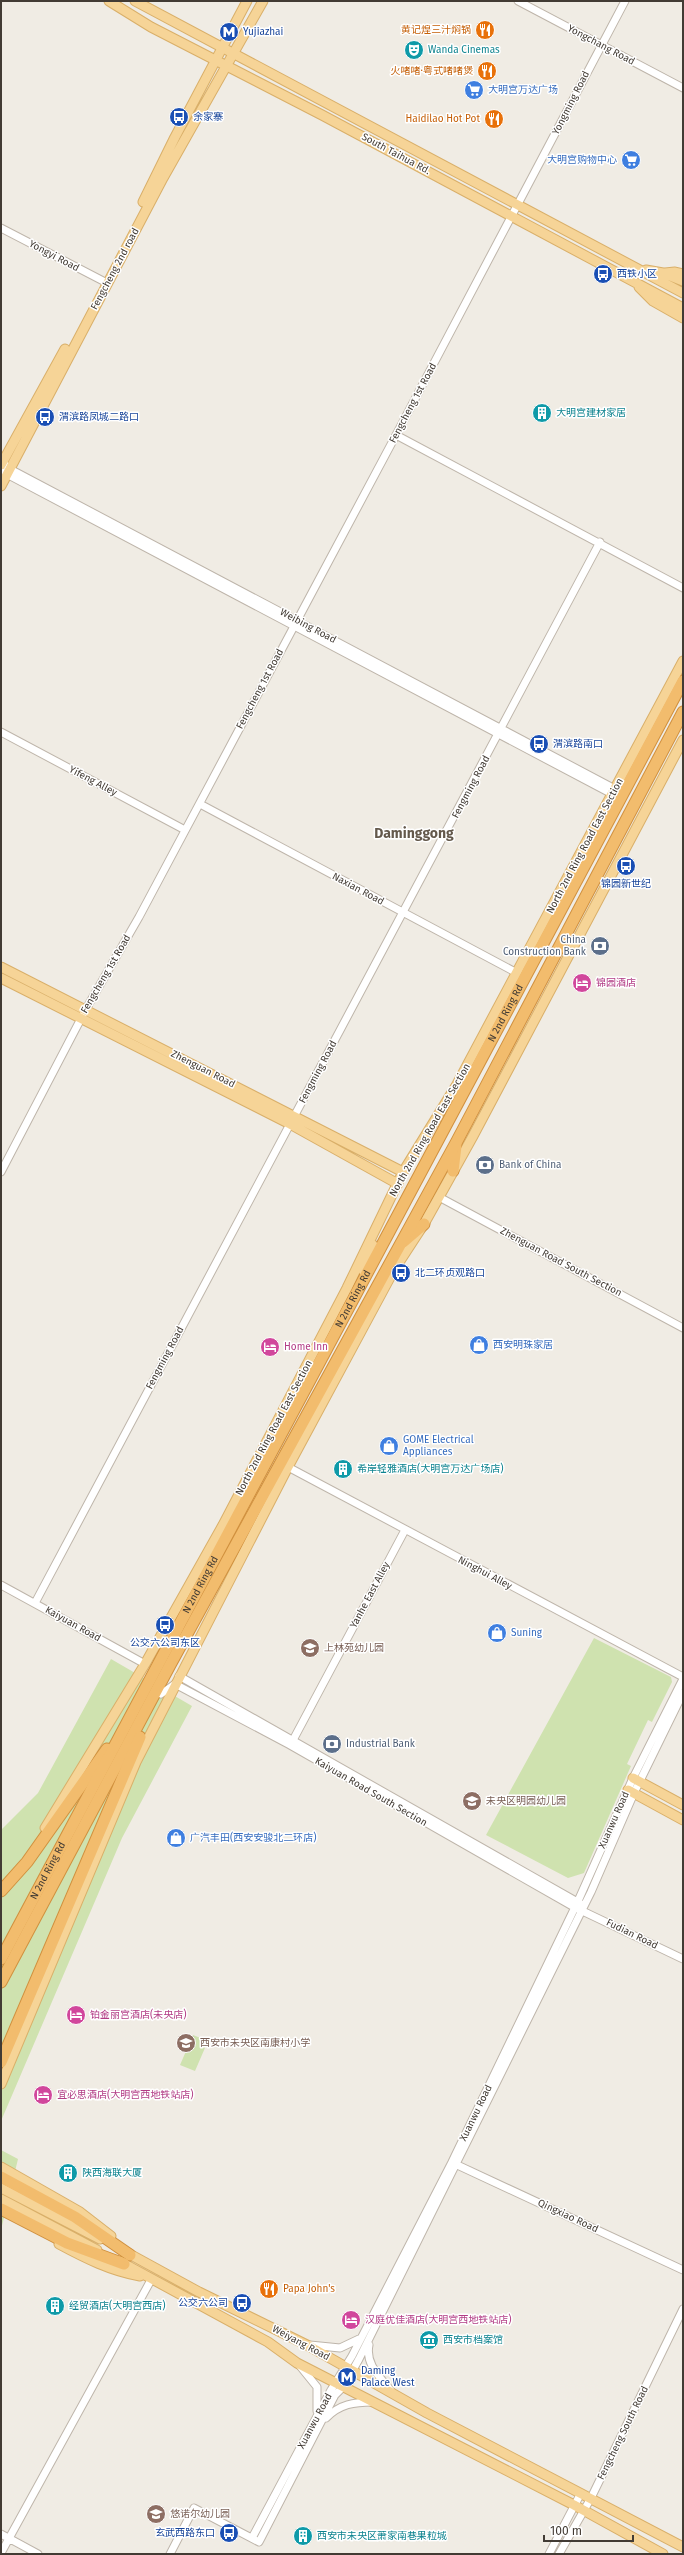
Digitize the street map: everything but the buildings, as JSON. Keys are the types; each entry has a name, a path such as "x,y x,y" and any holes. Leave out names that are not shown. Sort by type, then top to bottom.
{"highway":[{"name":"N 2nd Ring Rd","path":"1,1982 93,1800 133,1712 359,1287 478,1068 683,681"},
{"name":"N 2nd Ring Rd","path":"1,1959 170,1665 396,1248 457,1141 683,712"},
{"path":"453,1171 457,1141"},
{"path":"396,1248 424,1224"},
{"path":"1,2062 109,1813 123,1773 161,1694 170,1665"},
{"path":"1,1891 27,1862 133,1712"},
{"path":"1,2177 75,2217 130,2254"},
{"path":"1,2209 68,2243 124,2264"}],"main road":[{"name":"South Taihua Rd.","path":"109,1 152,27 683,308"},
{"name":"South Taihua Rd.","path":"136,1 234,55 683,293"},
{"name":"Fengcheng 2nd road","path":"105,282 175,137 217,61 247,1"},
{"name":"Fengcheng 2nd road","path":"1,486 4,467 105,282 263,1"},
{"path":"638,269 662,273 683,281"},
{"path":"662,273 675,272 683,274"},
{"path":"632,281 660,305 669,316 683,325"},
{"path":"660,305 683,318"},
{"name":"North 2nd Ring Road East Section","path":"1,1885 29,1852 70,1791 145,1664 234,1504 347,1288 404,1172 456,1086 683,661"},
{"path":"1,2084 136,1762 177,1680 394,1270 424,1224 439,1197 683,740"},
{"name":"Zhenguan Road","path":"1,967 86,1009 292,1120 398,1184"},
{"name":"Zhenguan Road","path":"1,978 292,1120 404,1172"},
{"path":"420,1144 478,1068"},
{"path":"359,1287 382,1215"},
{"path":"636,1780 683,1805"},
{"path":"631,1792 683,1820"},
{"path":"1,2167 80,2212 150,2266"},
{"name":"Weiyang Road","path":"1,2188 130,2254 150,2266 307,2345 393,2392 427,2413 683,2547"},
{"name":"Weiyang Road","path":"1,2199 268,2342 297,2363 377,2402 663,2554"},
{"path":"1,2214 89,2260 122,2273 149,2279"}],"street":[{"name":"Yongchang Road","path":"518,1 683,88"},
{"name":"Yongming Road","path":"518,205 625,1"},
{"name":"Fengcheng 1st Road","path":"1,1172 81,1018 200,804 518,205"},
{"name":"Yongyi Road","path":"1,228 105,282"},
{"path":"396,435 600,542 683,588"},
{"name":"Weibing Road","path":"4,467 614,792"},
{"name":"Fengming Road","path":"35,1603 402,913 501,731 600,542"},
{"name":"Yifeng Alley","path":"1,732 185,830"},
{"name":"Naxian Road","path":"200,804 402,913 517,972"},
{"name":"Zhenguan Road South Section","path":"439,1197 683,1328"},
{"name":"Ninghui Alley","path":"288,1468 683,1678"},
{"name":"Yanhe East Alley","path":"292,1742 405,1530"},
{"name":"Kaiyuan Road","path":"1,1585 145,1664"},
{"name":"Xuanwu Road","path":"170,2554 194,2508 255,2540 317,2423 374,2330 579,1906 683,1678"},
{"path":"161,1694 177,1680"},
{"name":"Kaiyuan Road South Section","path":"177,1680 292,1742 579,1906"},
{"name":"Xuanwu Road","path":"636,1780 683,1693"},
{"name":"Fudian Road","path":"579,1906 683,1954"},
{"name":"Fudian Road","path":"579,1906 683,1959"},
{"name":"Xuanwu Road","path":"349,2369 365,2330 455,2163"},
{"name":"Qingxiao Road","path":"455,2163 683,2270"},
{"path":"1,2553 10,2539 149,2279"},
{"name":"Fengcheng South Road","path":"549,2554 578,2508 591,2498 683,2309"},
{"path":"307,2345 333,2348 347,2346 359,2338 365,2330"},
{"path":"374,2330 369,2343 369,2356 376,2373 393,2392"},
{"path":"297,2363 317,2387 317,2423"},
{"path":"317,2423 342,2406 354,2403 377,2402"},
{"name":"Fengcheng South Road","path":"559,2554 578,2508 581,2493"},
{"path":"1,2534 38,2554"}],"green space":[{"path":"594,1638 671,1677 672,1682 652,1722 648,1720 627,1764 631,1766 584,1873 568,1878 486,1835"},
{"path":"111,1659 192,1706 122,1838 1,2121 1,1830 38,1793"},
{"path":"193,2035 208,2041 195,2071 180,2065"},
{"path":"1,2150 18,2159 1,2230"}],"place":[{"name":"黄记煌三汁焖锅","path":"485,30"},
{"name":"Yujiazhai","path":"229,32"},
{"name":"Wanda Cinemas","path":"414,50"},
{"name":"火啫啫·粤式啫啫煲","path":"487,71"},
{"name":"大明宫万达广场","path":"474,90"},
{"name":"余家寨","path":"179,117"},
{"name":"Haidilao Hot Pot","path":"494,119"},
{"name":"大明宫购物中心","path":"631,160"},
{"name":"西铁小区","path":"603,274"},
{"name":"大明宫建材家居","path":"542,413"},
{"name":"渭滨路凤城二路口","path":"45,417"},
{"name":"渭滨路南口","path":"539,744"},
{"name":"锦园新世纪","path":"626,866"},
{"name":"China Construction Bank","path":"600,946"},
{"name":"锦园酒店","path":"582,983"},
{"name":"Bank of China","path":"485,1165"},
{"name":"北二环贞观路口","path":"401,1273"},
{"name":"西安明珠家居","path":"479,1345"},
{"name":"Home Inn","path":"270,1347"},
{"name":"GOME Electrical Appliances","path":"389,1446"},
{"name":"希岸轻雅酒店(大明宫万达广场店)","path":"343,1469"},
{"name":"公交六公司东区","path":"165,1625"},
{"name":"Suning","path":"497,1633"},
{"name":"上林苑幼儿园","path":"310,1648"},
{"name":"Industrial Bank","path":"332,1744"},
{"name":"未央区明园幼儿园","path":"472,1801"},
{"name":"广汽丰田(西安安骏北二环店)","path":"176,1838"},
{"name":"铂金丽宫酒店(未央店)","path":"76,2015"},
{"name":"西安市未央区南康村小学","path":"186,2043"},
{"name":"宜必思酒店(大明宫西地铁站店)","path":"43,2095"},
{"name":"陕西海联大厦","path":"68,2173"},
{"name":"Papa John's","path":"269,2289"},
{"name":"公交六公司","path":"242,2303"},
{"name":"经贸酒店(大明宫西店)","path":"55,2306"},
{"name":"汉庭优佳酒店(大明宫西地铁站店)","path":"351,2320"},
{"name":"西安市档案馆","path":"429,2340"},
{"name":"Daming Palace West","path":"347,2377"},
{"name":"悠诺尔幼儿园","path":"156,2514"},
{"name":"玄武西路东口","path":"229,2533"},
{"name":"西安市未央区萧家南巷果粒城","path":"303,2536"}],"district":[{"name":"Daminggong","path":"414,833"}]}
